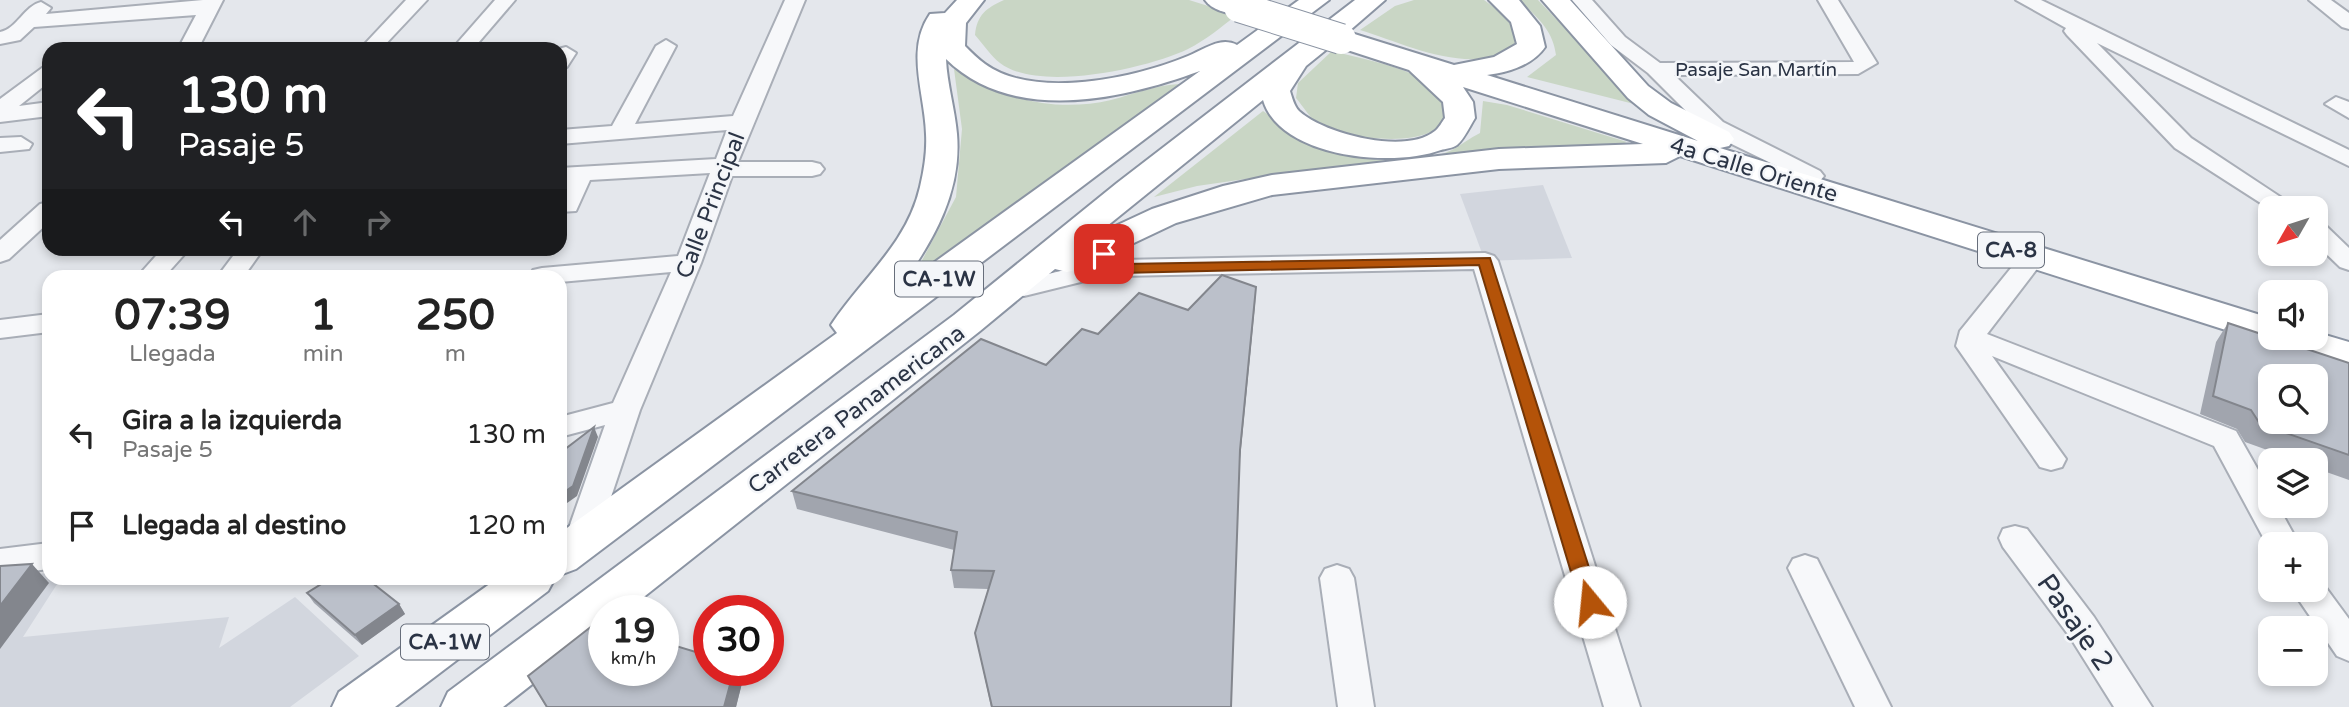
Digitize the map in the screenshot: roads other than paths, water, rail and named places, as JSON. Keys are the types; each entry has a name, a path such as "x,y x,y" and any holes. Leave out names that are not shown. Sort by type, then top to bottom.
{"highway":[{"path":"793,384 878,293 908,254 927,220 939,180 942,138 932,62 934,31 947,10 958,0"},
{"path":"971,0 958,11 950,27 951,48 957,57 972,71 999,82 1051,92 1109,88 1168,74 1218,54 1305,0"},
{"name":"CA-1W","path":"570,549 1317,0"},
{"path":"1466,69 1501,65 1531,47 1525,22 1502,0"},
{"path":"1555,0 1638,92 1660,109 1755,164"},
{"name":"4a Calle Oriente","path":"1235,2 1352,22 1466,69 2033,257 2258,327"},
{"path":"1352,22 1279,77 1273,96 1279,110 1293,123 1305,131 1344,145 1380,149 1427,146 1446,137 1458,126 1461,112 1458,99 1436,79 1406,60"},
{"name":"4a Calle Oriente","path":"1352,22 1406,60 1755,164 1812,176 2258,313"},
{"name":"Carretera Panamericana","path":"466,707 504,692 967,324 1129,190 1352,22"},
{"path":"967,324 1024,288 1116,253 1180,210 1259,187 1499,159 1664,153 1755,164"},
{"path":"2328,335 2349,342"},
{"path":"2328,349 2349,355"},
{"name":"CA-1W","path":"357,707 523,585"}],"street":[{"path":"0,38 13,36 48,0"},
{"path":"377,42 417,0"},
{"path":"468,42 505,0"},
{"name":"Calle Principal","path":"570,549 625,410 688,263 741,122 795,0"},
{"path":"1582,0 1618,41 1655,69 1715,127 1812,176"},
{"name":"Pasaje San Martín","path":"1655,69 1858,68 1867,63 1828,0"},
{"path":"2026,0 2349,159"},
{"path":"2319,0 2349,23"},
{"path":"29,20 210,4"},
{"path":"191,42 210,4"},
{"path":"2061,17 2183,143 2266,196"},
{"path":"620,132 666,46"},
{"path":"0,112 42,78"},
{"path":"0,112 42,109"},
{"path":"567,136 741,122"},
{"path":"567,206 570,174 723,167 812,169"},
{"path":"0,254 42,215"},
{"path":"2328,242 2349,262"},
{"path":"1116,253 1485,261 1622,707"},
{"path":"157,270 170,256"},
{"path":"235,270 246,256"},
{"path":"2033,257 1970,338 1970,346 2051,460"},
{"path":"567,274 688,263"},
{"path":"0,329 42,324"},
{"path":"1970,338 2225,439 2276,532"},
{"path":"567,425 625,410"},
{"name":"Pasaje 2","path":"2015,538 2082,627 2134,707"},
{"path":"0,562 42,557"},
{"path":"1805,568 1873,707"},
{"path":"1337,578 1356,707"},
{"path":"2318,602 2349,646"}]}
